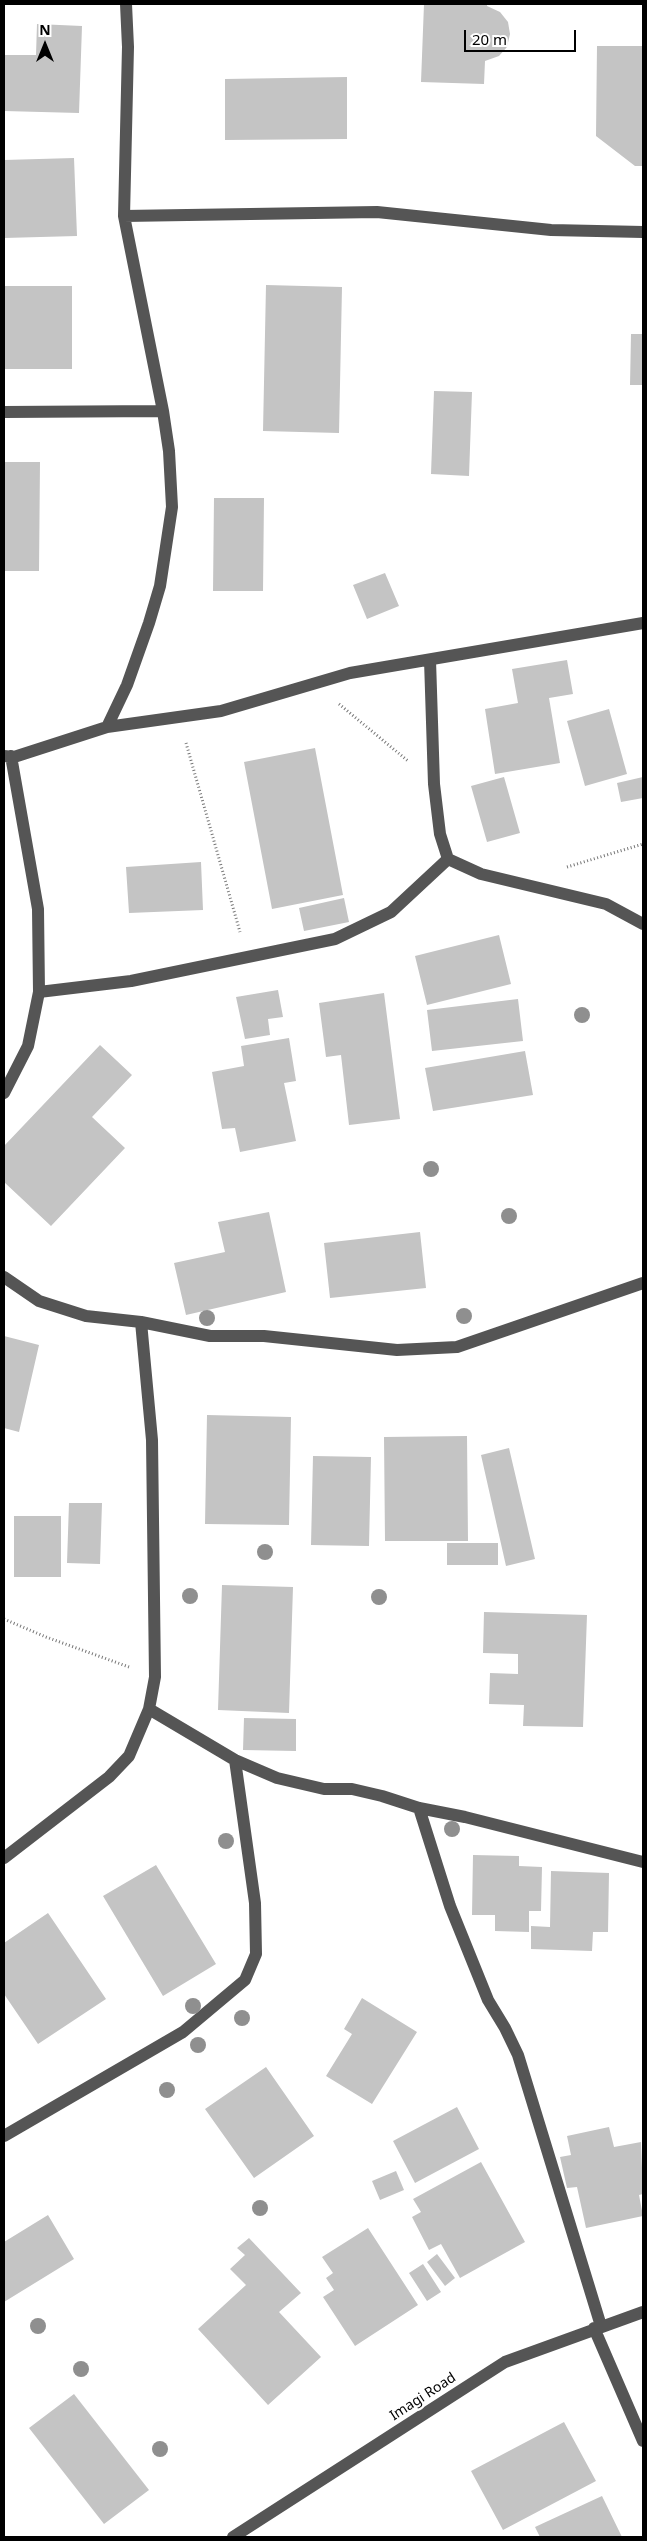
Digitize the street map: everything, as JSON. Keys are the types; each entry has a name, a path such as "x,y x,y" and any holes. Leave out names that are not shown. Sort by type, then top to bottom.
{"street":[{"path":"107,727 127,685 160,586 172,506 169,451 163,411 124,216 128,47 126,4"},
{"path":"124,216 377,212 551,230 643,232"},
{"path":"4,412 163,411"},
{"path":"4,1093 28,1046 39,992 38,909 7,756 107,727 221,711 350,674 643,623"},
{"path":"430,660 434,784 440,834 448,859 481,874 606,904 643,924"},
{"path":"39,992 131,981 247,956 335,940 391,912 448,859"},
{"path":"4,1277 39,1301 86,1316 141,1322 210,1336 264,1336 397,1350 457,1348 643,1283"},
{"path":"4,1858 109,1777 129,1756 148,1709 155,1677 152,1440 141,1322"},
{"path":"148,1709 235,1760 277,1778 324,1789 352,1789 419,1808 465,1816 643,1862"},
{"path":"4,2136 183,2032 244,1980 256,1954 255,1902 235,1760"},
{"path":"419,1808 450,1906 488,2000 505,2028 518,2055 597,2327 643,2441"},
{"name":"Imagi Road","path":"234,2537 505,2362 597,2327 643,2312"}],"path":[{"path":"314,684 434,784"},
{"path":"179,717 247,956"},
{"path":"520,882 643,844"},
{"path":"4,1619 46,1637 81,1648 155,1677"}],"building":[{"path":"424,4 487,4 487,6 500,12 508,22 510,34 507,47 499,56 485,61 484,84 421,82"},
{"path":"37,24 82,26 79,113 4,111 4,55 36,55"},
{"path":"597,46 643,46 643,166 635,166 596,136"},
{"path":"347,77 347,139 225,140 225,79"},
{"path":"74,158 77,236 4,238 4,160"},
{"path":"266,285 342,287 339,433 263,431"},
{"path":"4,286 72,286 72,369 4,369"},
{"path":"631,334 643,334 643,385 630,385"},
{"path":"434,391 472,392 469,476 431,474"},
{"path":"4,462 40,462 39,571 4,571"},
{"path":"214,498 264,498 263,591 213,591"},
{"path":"385,573 399,606 367,619 353,585"},
{"path":"567,660 573,694 549,698 560,763 495,774 485,709 518,703 512,669"},
{"path":"609,709 627,774 585,786 567,721"},
{"path":"315,748 343,895 272,909 244,762"},
{"path":"504,777 520,833 487,842 471,786"},
{"path":"643,777 643,798 621,802 617,783"},
{"path":"201,862 203,910 129,913 126,867"},
{"path":"344,898 349,922 304,931 299,908"},
{"path":"499,935 511,984 427,1005 415,956"},
{"path":"278,990 283,1017 268,1019 270,1035 245,1039 236,997"},
{"path":"384,993 400,1119 349,1125 341,1055 326,1057 319,1003"},
{"path":"518,999 523,1041 432,1051 427,1010"},
{"path":"289,1038 296,1081 284,1083 296,1141 240,1152 235,1128 222,1129 212,1072 244,1066 241,1046"},
{"path":"100,1045 132,1075 92,1117 125,1148 51,1226 4,1182 4,1146"},
{"path":"525,1051 533,1095 433,1111 425,1068"},
{"path":"269,1212 286,1292 186,1315 174,1263 225,1252 218,1222"},
{"path":"420,1232 426,1288 330,1298 324,1243"},
{"path":"4,1336 39,1345 19,1432 4,1428"},
{"path":"207,1415 291,1417 289,1525 205,1524"},
{"path":"467,1436 468,1541 385,1541 384,1437"},
{"path":"509,1448 535,1559 506,1566 481,1455"},
{"path":"313,1456 371,1457 369,1546 311,1545"},
{"path":"69,1503 102,1503 100,1564 67,1563"},
{"path":"14,1516 61,1516 61,1577 14,1577"},
{"path":"447,1543 498,1543 498,1565 447,1565"},
{"path":"222,1585 293,1587 289,1713 218,1710"},
{"path":"484,1612 587,1615 583,1727 523,1726 524,1705 489,1704 490,1673 518,1674 518,1654 483,1653"},
{"path":"244,1718 296,1719 296,1751 243,1750"},
{"path":"473,1855 519,1856 519,1866 542,1867 541,1911 529,1911 529,1932 495,1931 495,1915 472,1915"},
{"path":"156,1865 216,1964 163,1996 103,1896"},
{"path":"551,1871 609,1873 608,1932 593,1932 592,1951 531,1949 531,1926 550,1927"},
{"path":"48,1913 106,1999 38,2044 4,1994 4,1943"},
{"path":"362,1998 417,2032 372,2104 326,2076 352,2034 344,2029"},
{"path":"266,2067 314,2136 254,2178 205,2109"},
{"path":"457,2107 479,2149 415,2183 393,2141"},
{"path":"609,2127 614,2147 641,2142 643,2194 639,2195 643,2216 586,2228 577,2187 567,2188 560,2157 571,2155 567,2136"},
{"path":"481,2162 525,2242 460,2278 441,2244 429,2250 412,2217 421,2212 413,2199"},
{"path":"396,2171 404,2190 380,2200 372,2181"},
{"path":"48,2215 74,2259 4,2302 4,2242"},
{"path":"368,2228 418,2305 355,2346 323,2297 334,2290 326,2278 333,2273 322,2257"},
{"path":"249,2238 301,2293 279,2312 321,2357 268,2405 198,2329 246,2285 230,2269 245,2255 237,2248"},
{"path":"437,2254 455,2278 445,2286 427,2262"},
{"path":"423,2264 441,2292 427,2301 409,2273"},
{"path":"74,2394 149,2490 104,2524 29,2428"},
{"path":"564,2422 596,2481 503,2530 471,2471"},
{"path":"602,2496 622,2537 540,2537 535,2527"}]}
